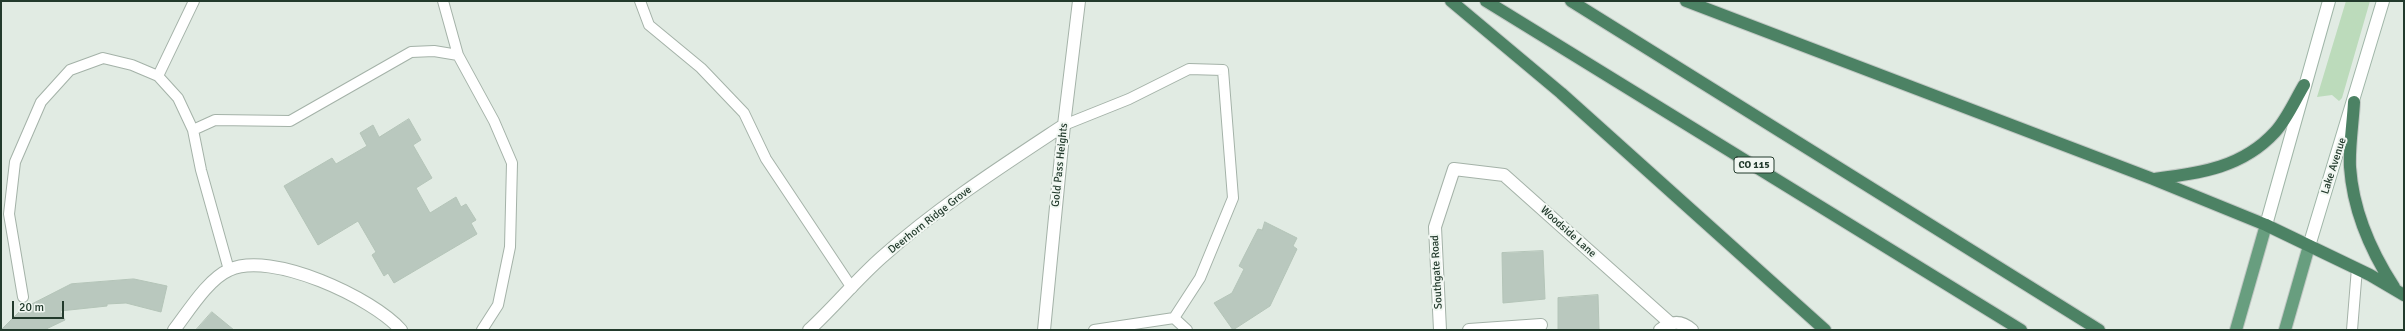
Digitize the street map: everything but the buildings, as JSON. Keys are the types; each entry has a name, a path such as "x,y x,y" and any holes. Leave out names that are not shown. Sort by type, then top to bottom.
{"highway":[{"path":"1451,1 1562,93 1825,330"},
{"name":"CO 115","path":"1486,1 2021,330"},
{"path":"1571,1 2099,330"},
{"path":"1686,1 2153,179 2266,225 2356,268 2399,291"},
{"path":"2153,179 2203,173 2230,165 2252,152 2275,132 2304,85"},
{"path":"2354,102 2350,167 2359,219 2375,258 2399,291"}],"main road":[{"path":"2236,330 2266,225"},
{"name":"Lake Avenue","path":"2285,330 2309,246"}],"street":[{"name":"Gold Pass Heights","path":"1044,330 1064,125 1079,1"},
{"path":"2266,225 2304,85 2330,1"},
{"name":"Lake Avenue","path":"2309,246 2354,102 2383,1"},
{"name":"Deerhorn Ridge Grove","path":"809,330 882,258 961,194 1064,125"},
{"name":"Woodside Lane","path":"1454,169 1504,175 1670,323"},
{"name":"Southgate Road","path":"1440,330 1435,227 1454,169"},
{"path":"174,330 216,278 229,270 247,264 271,266 299,272 360,299 384,313 401,330"},
{"path":"1660,330 1670,323 1684,324 1692,330"},
{"path":"1470,330 1541,325"}],"lane":[{"path":"158,76 194,1"},
{"path":"443,1 458,55 494,121 512,163 510,247 498,305 482,330"},
{"path":"640,1 649,25 701,68 744,113 766,159 852,288"},
{"path":"193,130 215,120 290,121 411,52 434,51 458,55"},
{"path":"23,297 9,214 15,162 41,102 70,70 103,58 132,65 158,76 178,98 193,130 201,170 229,270"},
{"path":"1064,125 1129,99 1189,69 1223,70 1233,198 1200,278 1174,318 1094,330"},
{"path":"2352,330 2356,268"},
{"path":"1174,318 1187,330"}],"green space":[{"path":"2346,1 2370,1 2342,98 2339,101 2332,95 2317,97"}]}
